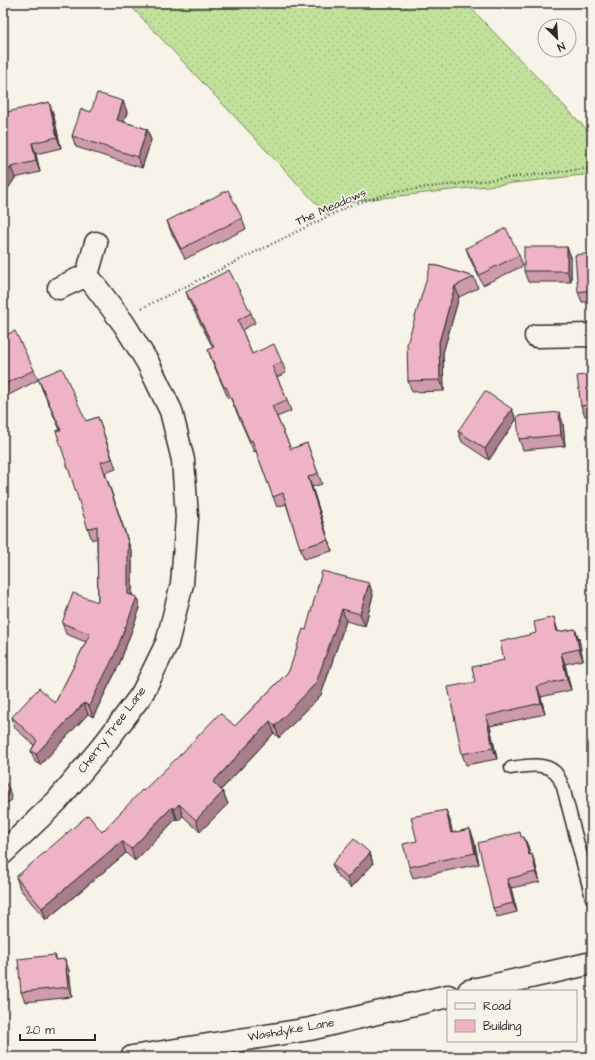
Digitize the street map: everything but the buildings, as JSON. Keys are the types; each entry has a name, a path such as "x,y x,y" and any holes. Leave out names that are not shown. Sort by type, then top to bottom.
{"street":[{"path":"58,288 87,275 96,243"},
{"name":"Cherry Tree Lane","path":"3,853 57,800 106,742 142,694 167,643 182,584 186,517 183,460 171,411 148,363 124,324 87,275"},
{"path":"536,336 592,335"},
{"path":"473,990 592,963"},
{"name":"Washdyke Lane","path":"132,1057 310,1029 447,996"}],"lane":[{"path":"511,768 527,766 546,767 556,773 563,787 592,898"}],"path":[{"name":"The Meadows","path":"119,318 349,206 396,191 592,168"}],"green space":[{"path":"128,3 466,3 592,135 592,174 347,202 327,215"}]}
